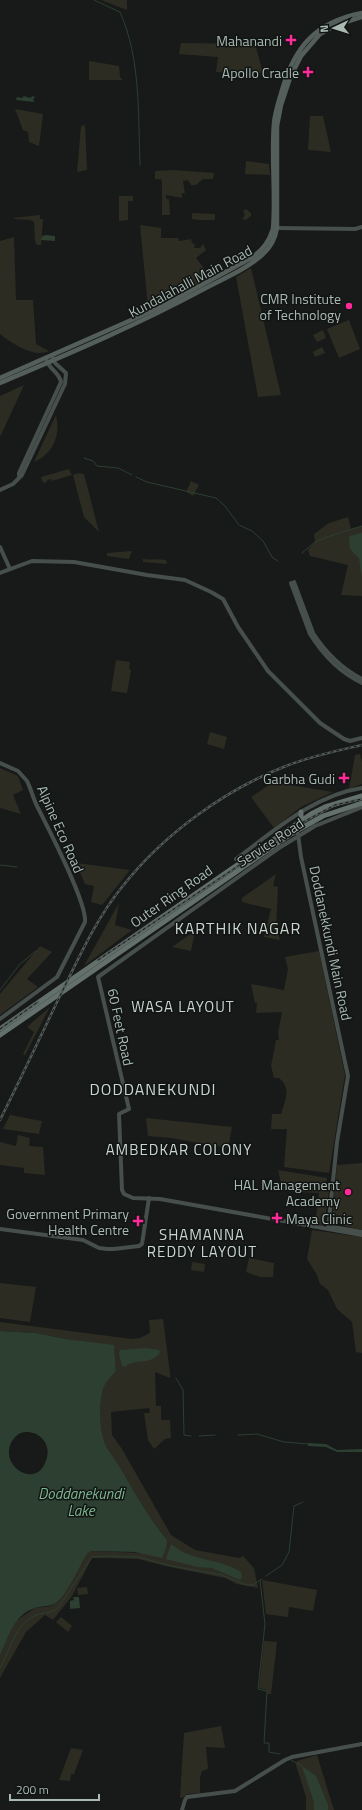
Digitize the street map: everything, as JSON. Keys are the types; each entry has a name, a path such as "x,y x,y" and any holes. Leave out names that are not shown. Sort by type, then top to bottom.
{"highway":[{"name":"Outer Ring Road","path":"0,1029 238,861 325,807 362,796"},
{"path":"346,800 344,805 348,807"},
{"name":"Outer Ring Road","path":"0,1035 297,833 328,814 362,803"},
{"path":"325,807 331,809 328,814"},
{"path":"301,812 301,821"}],"main road":[{"name":"Kundalahalli Main Road","path":"53,358 163,306 253,257 264,247 271,237 273,226 274,121 290,68 305,43 322,27 341,18 362,13"},
{"name":"Kundalahalli Main Road","path":"0,383 39,364 151,316 245,266 261,256 268,249 274,240 277,228 277,126 282,101 292,74 304,51 320,34 336,25 362,17"},
{"name":"Kundalahalli Main Road","path":"0,378 39,364"}],"street":[{"path":"277,228 362,227"},
{"path":"0,490 13,484 23,473 64,384 66,373 53,358"},
{"path":"19,476 19,473 61,382 58,373 46,361"},
{"path":"0,547 10,569"},
{"path":"0,573 32,561 74,562 185,580 221,596 257,655 277,680 320,723 344,739 350,741 362,738"},
{"path":"362,679 336,662 317,640 292,582 314,642 334,664 349,676 362,683"},
{"name":"Alpine Eco Road","path":"0,763 18,771 25,779 60,853 85,914 85,922 57,974 57,977 0,1019"},
{"name":"Service Road","path":"238,861 301,812 328,798 362,788"},
{"name":"Service Road","path":"98,976 236,875 293,839 297,833 362,807"},
{"name":"Doddanekkundi Main Road","path":"297,833 348,1076 336,1142 328,1229"},
{"name":"Doddanekkundi Main Road","path":"293,839 297,840 300,850"},
{"name":"60 Feet Road","path":"98,976 129,1109 118,1114 122,1190 124,1194 133,1198 149,1198"},
{"path":"0,1228 83,1240 100,1248 114,1250 139,1246 142,1244 144,1237 149,1198 362,1235"},
{"path":"328,1229 333,1227 362,1232"},
{"path":"182,1810 185,1800 188,1797 235,1791 285,1760 298,1755 362,1744"}],"shaded area":[{"path":"101,0 127,0 127,10"},
{"path":"181,43 255,44 263,73 216,72 218,57 179,54"},
{"path":"89,61 119,66 120,77 123,80 89,80"},
{"path":"15,109 43,114 39,146 29,142 28,132 23,130"},
{"path":"310,116 323,116 331,152 308,150"},
{"path":"85,125 87,170 77,172 81,126"},
{"path":"246,161 269,164 270,175 245,174"},
{"path":"173,170 214,173 213,179 203,179 196,185 191,185 188,180 183,181 185,193 182,193 182,198 166,195 166,199 169,199 170,215 162,215 162,182 161,179 155,179 155,171"},
{"path":"119,196 133,196 133,201 128,201 128,220 119,221"},
{"path":"246,209 251,213 251,216 246,220 242,219 245,215 243,211"},
{"path":"192,213 215,214 215,220 192,219"},
{"path":"40,215 40,219 43,219 41,245 37,245 35,241 34,222 30,220 13,218"},
{"path":"140,225 161,228 161,238 178,238 179,241 191,239 192,243 195,244 194,248 200,248 203,244 206,250 196,258 211,277 161,303 161,301 148,307"},
{"path":"14,237 16,300 33,300 36,344 49,351 43,353 36,353 23,349 0,334 0,241"},
{"path":"251,268 281,395 258,397 236,277"},
{"path":"349,320 360,349 339,358 327,329"},
{"path":"323,330 326,338 317,342 313,335"},
{"path":"322,347 325,353 315,357 313,352"},
{"path":"24,385 1,435 0,436 0,396"},
{"path":"56,415 57,430 54,443 51,449 41,459 34,462"},
{"path":"69,469 72,475 52,481 51,479 47,480 47,482 43,483 41,477"},
{"path":"79,473 84,474 99,532 84,517 73,475"},
{"path":"191,481 199,485 193,496 186,492"},
{"path":"348,517 351,529 362,526 362,596 341,595 348,565 310,556 308,550 315,542 314,534 329,523"},
{"path":"132,551 129,559 107,556 107,553"},
{"path":"143,559 166,560 167,564 143,562"},
{"path":"116,660 130,662 129,669 131,670 127,693 111,691"},
{"path":"210,732 227,737 224,749 207,744"},
{"path":"360,754 362,761 362,784 349,789 355,755"},
{"path":"0,768 18,776 23,790 13,795 21,814 0,808"},
{"path":"278,779 283,784 333,792 301,807 274,828 251,797"},
{"path":"76,863 130,870 102,905 91,902 94,886 85,884"},
{"path":"276,874 273,886 278,887 276,926 280,940 264,937 271,909 242,902 242,898"},
{"path":"119,903 115,925 132,930 84,966"},
{"path":"195,931 191,951 172,947"},
{"path":"40,946 52,952 27,979 38,987 0,1015 0,994"},
{"path":"319,951 345,1075 329,1173 284,1167 287,1129 271,1129 272,1114 281,1114 286,1099 285,1086 279,1078 274,1078 271,1066 276,1040 279,1040 278,1033 282,1012 256,1013 257,1003 255,1003 251,984 284,990 288,969 285,957"},
{"path":"50,1007 25,1055 23,1054 34,1032 27,1027"},
{"path":"10,1115 42,1121 39,1134 3,1129"},
{"path":"146,1118 232,1127 228,1148 171,1138 148,1136"},
{"path":"18,1135 30,1138 29,1146 43,1147 45,1175 24,1173 24,1168 0,1165 0,1142 16,1146"},
{"name":"HAL Management Academy","path":"362,1163 362,1230 344,1226 332,1220 337,1165"},
{"path":"278,1170 327,1178 326,1184 330,1184 324,1226 315,1225 319,1193 283,1191"},
{"path":"312,1230 362,1237 362,1353 356,1352 352,1322 337,1309 328,1290 320,1284 317,1275 307,1259"},
{"path":"249,1258 274,1263 273,1277 260,1277 246,1272"},
{"path":"192,1262 205,1264 204,1272 191,1270"},
{"path":"0,1283 36,1287 30,1322 0,1318"},
{"path":"163,1319 170,1378 155,1372 156,1406 161,1406 161,1420 170,1420 171,1438 165,1439 154,1449 148,1440 144,1413 150,1413 149,1408 111,1412 112,1435 122,1449 171,1535 195,1550 239,1558 243,1556 254,1568 258,1588 237,1584 225,1578 138,1559 92,1558 72,1596 53,1620 45,1615 26,1632 0,1678 0,1656 10,1630 16,1621 35,1608 51,1606 59,1600 87,1554 91,1551 143,1553 167,1540 144,1508 104,1443 100,1408 106,1383 116,1371 114,1346 36,1333 0,1331 0,1322 132,1339 140,1338 150,1333 149,1320"},
{"path":"262,1580 317,1590 313,1611 289,1607 288,1617 266,1614"},
{"path":"87,1587 88,1594 78,1595 77,1588"},
{"path":"61,1617 72,1626 68,1632 56,1622"},
{"path":"264,1641 277,1642 271,1694 267,1694 267,1690 259,1688"},
{"path":"221,1726 225,1748 206,1747 208,1769 202,1771 200,1777 200,1793 187,1794 180,1798 184,1733"},
{"path":"71,1748 83,1750 74,1774 71,1774 70,1781 59,1780"},
{"path":"317,1755 334,1810 306,1810 306,1797 296,1765 297,1761"}],"water":[{"path":"24,96 30,98 33,96 35,97 33,100 35,102 16,100 17,97 22,98"},
{"path":"42,236 55,236 55,241 41,240"},
{"path":"362,533 362,578 359,558 350,548 349,536"},
{"name":"Doddanekundi Lake","path":"0,1331 36,1333 66,1339 114,1345 116,1371 106,1383 101,1399 100,1417 102,1435 107,1448 144,1508 167,1540 166,1548 162,1558 135,1552 91,1551 87,1554 69,1586 58,1601 52,1605 38,1607 28,1611 21,1616 12,1628 0,1656","holes":["31,1432 41,1437 47,1446 48,1451 45,1463 40,1470 34,1474 27,1474 14,1466 10,1460 9,1452 11,1443 16,1436 20,1433"]},
{"path":"146,1348 159,1350 160,1353 151,1360 129,1364 125,1367 122,1366 119,1354 120,1350"},
{"path":"308,1443 326,1444 337,1450 362,1449 362,1452 337,1452 326,1447 308,1446"},
{"path":"171,1544 187,1554 235,1569 241,1572 242,1577 240,1580 212,1568 197,1567 166,1559"},
{"path":"73,1597 79,1597 80,1608 70,1609 70,1601 74,1600"},
{"path":"302,1766 316,1776 328,1805 328,1810 314,1810 314,1802"}],"waterway":[{"path":"94,0 120,12 127,30 132,49 137,87 140,165"},
{"path":"84,458 93,461 97,466 118,468 132,475"},
{"path":"136,477 147,482 216,498 225,506 239,525 252,531 263,541 272,557 278,561"},
{"path":"302,553 315,542 362,526"},
{"path":"0,865 17,867"},
{"path":"0,990 20,964 36,951"},
{"path":"176,1378 183,1390 184,1435 191,1436"},
{"path":"238,1435 257,1434 284,1442 309,1444"},
{"path":"199,1436 215,1435"},
{"path":"266,1576 282,1565 289,1552 294,1506 303,1502"},
{"path":"0,1668 22,1626 27,1620 34,1616 58,1608 92,1557 138,1557 172,1566 222,1575 246,1585 253,1585 260,1580"},
{"path":"262,1579 260,1580 265,1624 258,1689 267,1691 264,1743 269,1743 269,1752 280,1754"},
{"path":"291,1760 302,1766"}],"railway":[{"path":"0,1120 95,927 112,900 138,868 176,832 196,816 240,788 295,762 362,745"},
{"path":"98,960 305,821 335,805 362,799"},
{"path":"0,1029 38,1002"}],"place":[{"name":"Mahanandi","path":"291,40"},
{"name":"Apollo Cradle","path":"308,72"},
{"name":"CMR Institute of Technology","path":"349,306"},
{"name":"Garbha Gudi","path":"344,778"},
{"name":"HAL Management Academy","path":"348,1192"},
{"name":"Maya Clinic","path":"277,1218"},
{"name":"Government Primary Health Centre","path":"138,1221"}],"district":[{"name":"KARTHIK NAGAR","path":"238,928"},
{"name":"WASA LAYOUT","path":"183,1006"},
{"name":"DODDANEKUNDI","path":"153,1089"},
{"name":"AMBEDKAR COLONY","path":"179,1149"},
{"name":"SHAMANNA REDDY LAYOUT","path":"202,1242"}]}
